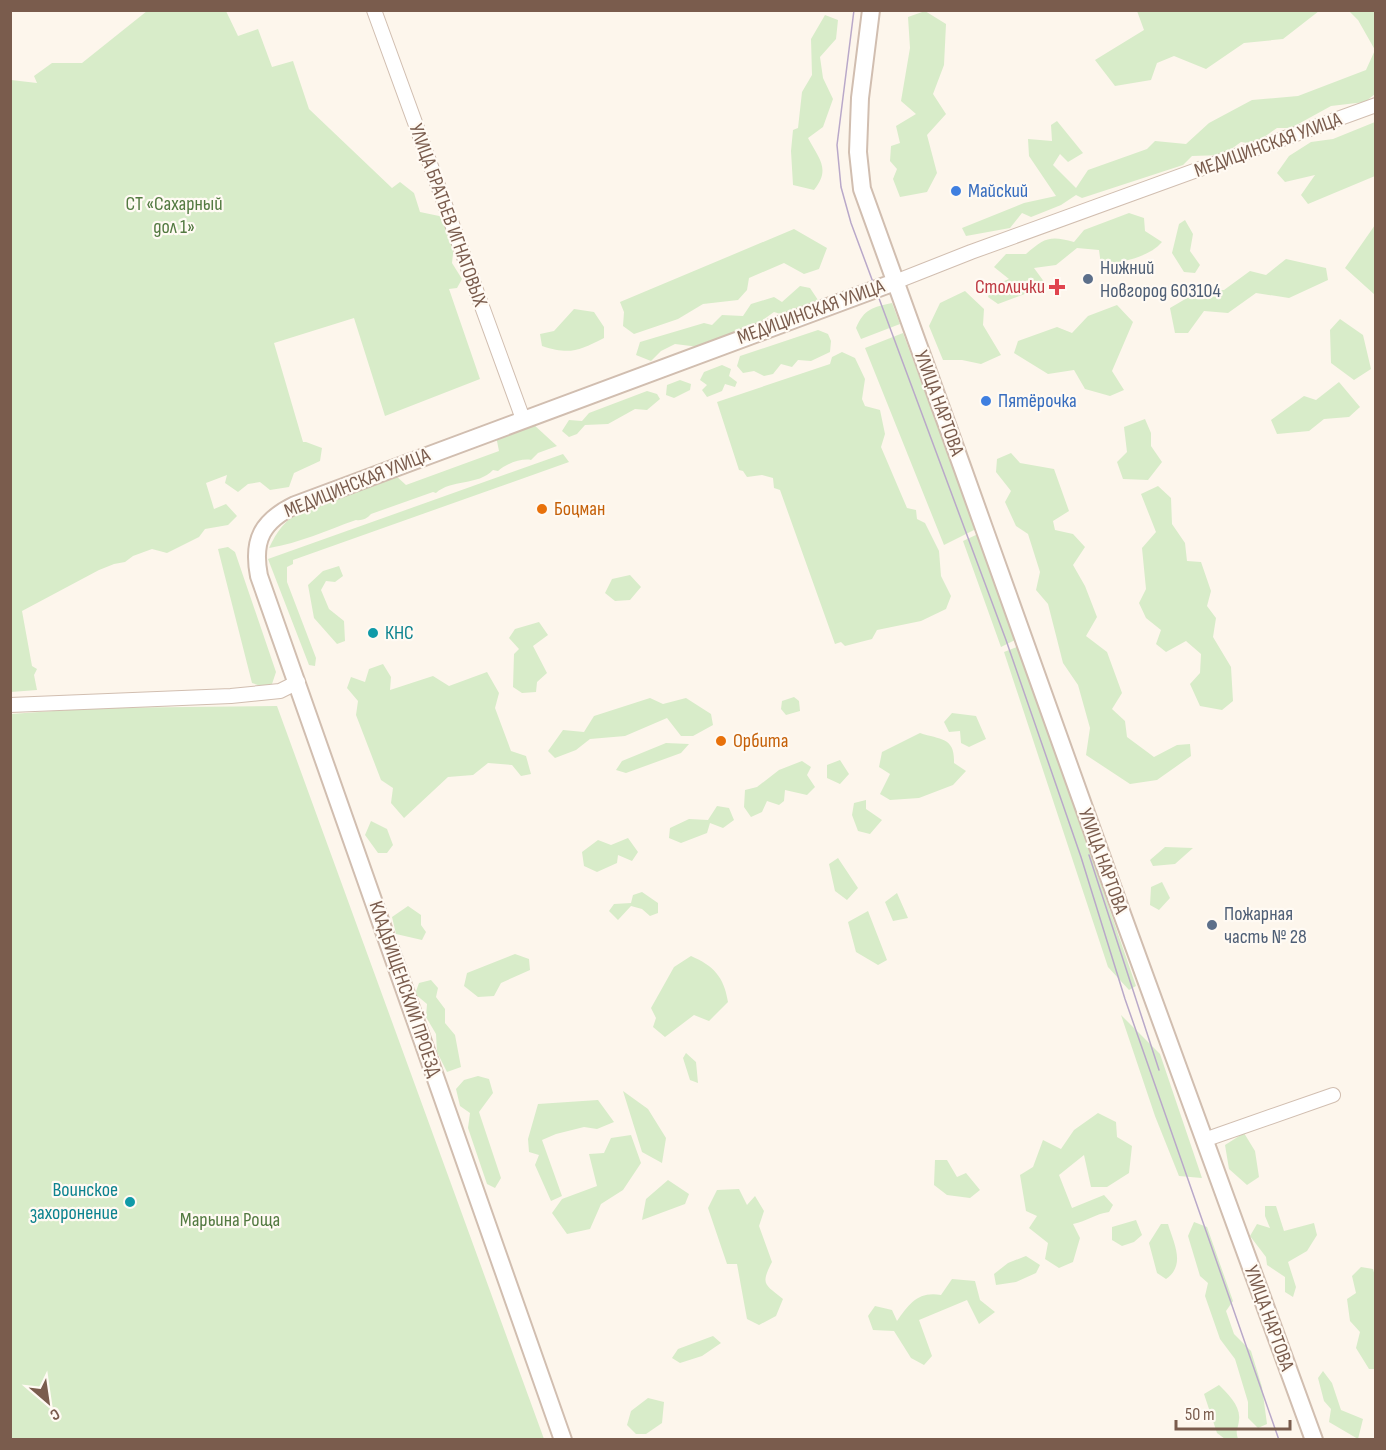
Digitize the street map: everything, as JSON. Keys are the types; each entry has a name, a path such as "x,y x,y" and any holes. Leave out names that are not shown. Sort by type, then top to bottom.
{"street":[{"name":"УЛИЦА БРАТЬЕВ ИГНАТОВЫХ","path":"374,10 523,419"},
{"name":"УЛИЦА НАРТОВА","path":"871,10 860,98 858,152 862,189 1203,1140 1314,1440"},
{"name":"МЕДИЦИНСКАЯ УЛИЦА","path":"259,538 270,521 295,505 970,252 1376,105"},
{"name":"КЛАДБИЩЕНСКИЙ ПРОЕЗД","path":"259,538 256,561 259,576 563,1440"},
{"path":"10,705 241,695 280,691 298,682"},
{"path":"1203,1140 1333,1095"}],"green space":[{"path":"1319,10 1283,39 1244,43 1206,69 1174,56 1157,63 1151,80 1115,86 1095,60 1144,30 1137,11"},
{"name":"СТ «Сахарный дол 1»","path":"147,11 226,11 238,36 258,29 272,67 293,61 309,109 392,188 400,182 414,193 420,212 444,217 454,245 452,263 462,279 457,288 449,289 480,379 385,416 354,318 274,343 303,442 322,448 320,461 294,473 289,487 270,490 260,482 248,484 238,492 225,483 227,475 206,483 214,509 226,504 237,516 228,525 205,529 199,537 167,553 152,549 133,556 125,562 99,570 22,611 32,666 37,669 34,675 37,690 11,692 11,80 37,83 34,76 52,63 82,63"},
{"path":"925,11 946,24 944,65 933,94 946,114 927,135 937,173 927,192 900,197 893,179 897,169 890,161 891,146 900,143 896,126 916,114 901,101 910,48 908,17"},
{"path":"1349,11 1375,11 1375,50 1358,20"},
{"path":"825,15 838,20 836,39 820,57 823,78 833,99 823,127 808,138 822,164 822,176 814,190 793,185 791,151 793,130 798,128 802,92 812,75 811,39"},
{"path":"1375,50 1375,94 1365,102 1331,106 1291,128 1277,128 1254,144 1241,142 1223,155 1192,156 1183,165 1082,198 1076,195 1061,205 1031,217 1022,213 1010,228 966,236 962,228 1024,203 1056,196 1029,156 1028,139 1052,141 1051,125 1057,121 1083,153 1068,162 1060,154 1053,165 1076,188 1088,170 1147,149 1155,141 1186,144 1209,123 1252,100 1298,96 1366,70"},
{"path":"1375,122 1375,176 1308,204 1301,195 1315,175 1285,182 1277,173 1289,156 1311,142 1333,139"},
{"path":"1129,213 1144,218 1145,231 1162,242 1150,252 1126,261 1101,265 1099,250 1077,248 1056,265 1034,268 1045,283 1041,288 998,304 988,297 992,286 1009,279 994,267 1006,254 1026,254 1048,239 1074,242 1084,230"},
{"path":"1185,220 1193,234 1190,251 1200,265 1195,273 1184,272 1172,253 1179,224"},
{"path":"1376,225 1375,295 1345,268"},
{"path":"794,229 827,248 819,269 804,274 784,263 749,278 747,290 738,300 703,304 678,319 634,334 623,326 624,312 620,302"},
{"path":"1286,259 1326,268 1328,280 1289,298 1256,293 1228,313 1204,311 1188,333 1175,333 1170,308 1199,291 1224,290 1250,271 1266,275"},
{"path":"800,286 810,288 818,300 800,309 793,308 787,316 774,312 760,322 746,326 730,338 699,347 675,344 661,351 651,361 636,355 640,342 704,323 712,325 722,315 743,316 751,304 774,297 782,302"},
{"path":"965,291 984,309 983,325 1001,355 981,364 962,360 943,360 929,326 940,303"},
{"path":"892,303 900,324 861,339 856,328 862,317 874,308"},
{"path":"1117,305 1133,322 1112,371 1124,390 1110,396 1085,389 1074,370 1048,374 1014,353 1018,341 1057,327 1072,333 1088,316"},
{"path":"574,309 594,312 604,327 604,338 587,346 567,351 542,346 540,334 554,331"},
{"path":"1340,319 1363,335 1371,369 1354,380 1331,363 1330,330"},
{"path":"818,330 828,334 831,341 830,352 811,361 798,360 792,367 781,364 773,374 764,376 754,371 743,373 737,366 740,356"},
{"path":"903,333 976,529 944,545 865,348"},
{"path":"842,352 855,358 865,379 862,399 865,406 880,410 885,434 881,447 907,508 916,510 917,519 925,523 939,551 941,576 951,596 946,609 921,621 877,630 872,639 845,646 841,642 835,644 780,490 774,488 773,478 762,475 747,477 743,471 739,470 717,402 830,364 832,357"},
{"path":"722,365 731,369 729,376 737,382 735,387 725,384 722,391 707,397 702,390 707,385 700,380 704,372"},
{"path":"680,380 691,384 690,390 674,398 666,395 667,385"},
{"path":"1339,382 1360,407 1349,417 1324,419 1309,431 1277,434 1271,420 1304,396 1316,400"},
{"path":"647,391 657,394 660,399 647,410 635,409 608,424 585,425 577,434 569,437 562,431 569,420 582,421 589,413"},
{"path":"1145,419 1151,433 1151,446 1162,462 1148,480 1123,479 1117,462 1127,452 1124,427"},
{"path":"533,424 557,446 538,453 531,460 514,462 480,478 449,486 436,493 433,492 371,514 364,519 292,543 269,548 282,526 302,510 395,475 406,485 499,451 496,436"},
{"path":"1011,453 1020,463 1054,469 1069,511 1053,521 1055,530 1073,534 1085,547 1073,565 1085,586 1097,617 1086,636 1107,652 1122,693 1112,709 1125,721 1127,737 1154,757 1177,745 1190,744 1191,756 1157,780 1130,784 1086,755 1090,728 1078,685 1063,663 1048,604 1036,590 1040,572 1028,534 1016,526 1005,502 1011,491 996,472 997,459"},
{"path":"563,454 569,462 293,560 293,564 287,567 287,582 316,658 315,666 309,665 268,559"},
{"path":"1158,486 1171,498 1172,524 1185,543 1187,561 1201,562 1211,591 1207,606 1216,618 1213,637 1231,667 1233,701 1222,710 1200,706 1190,684 1200,673 1201,654 1186,641 1166,652 1156,644 1161,630 1146,618 1139,603 1146,589 1142,548 1156,532 1141,494"},
{"path":"978,534 1017,639 1001,647 963,541"},
{"path":"228,547 235,552 276,672 272,684 264,687 252,683 218,549"},
{"path":"339,566 343,576 335,582 326,581 321,590 329,609 344,621 345,641 337,644 314,618 308,585 323,571"},
{"path":"630,575 641,587 630,600 615,601 605,593 612,579"},
{"path":"539,622 548,635 533,646 547,673 537,682 536,692 522,693 513,687 514,654 519,649 509,638 515,629"},
{"path":"1019,646 1136,986 1129,990 1108,967 1004,652"},
{"path":"383,664 391,677 390,690 433,676 449,686 487,672 499,693 495,708 511,751 526,756 531,774 521,776 512,765 488,763 473,775 448,777 404,818 391,803 393,788 381,780 356,715 358,701 347,688 351,677 365,682 369,669"},
{"path":"794,697 799,701 800,711 786,715 781,709 782,701"},
{"path":"650,698 663,704 686,698 711,714 713,725 693,736 681,736 667,718 625,736 590,739 576,750 555,758 548,751 563,730 584,732 594,716"},
{"name":"Марьина Роща","path":"277,706 544,1439 11,1440 11,714 96,708"},
{"path":"952,713 976,716 986,739 969,747 961,743 960,731 949,732 944,722"},
{"path":"920,733 949,744 954,755 954,763 966,771 953,785 919,798 890,800 880,794 890,774 879,767 882,752"},
{"path":"666,743 689,744 681,753 626,773 616,770 622,761"},
{"path":"840,760 849,774 840,784 827,778 827,765"},
{"path":"802,761 811,767 807,775 815,787 807,795 785,790 784,801 779,805 767,801 762,812 751,817 744,807 745,790 757,787 779,770"},
{"path":"866,800 866,809 882,820 870,834 858,831 852,815 854,803"},
{"path":"717,806 729,808 734,820 723,828 710,823 707,833 681,843 669,838 670,828 689,819 708,820"},
{"path":"371,821 387,829 393,845 387,853 378,853 365,835"},
{"path":"628,838 638,852 632,861 618,855 617,863 597,872 584,866 582,852 598,840 611,845"},
{"path":"1165,847 1193,848 1175,864 1153,866 1150,860"},
{"path":"838,858 858,888 847,900 835,891 829,864"},
{"path":"1162,882 1170,898 1159,910 1150,905 1151,887"},
{"path":"642,892 658,903 658,913 650,916 642,909 631,906 618,920 609,911 614,904 631,903 633,895"},
{"path":"897,893 908,918 893,921 885,902"},
{"path":"408,906 421,915 421,925 426,932 422,940 396,934 392,917"},
{"path":"868,911 887,960 878,965 856,952 848,922"},
{"path":"515,954 529,959 530,970 501,983 494,996 478,997 464,986 467,973"},
{"path":"691,956 717,973 724,986 728,1002 709,1021 694,1015 665,1037 653,1027 656,1018 651,1008 674,967"},
{"path":"431,980 438,988 436,997 445,1009 445,1023 455,1035 461,1067 447,1072 437,1052 436,1034 426,1017 427,1004 415,994 419,983"},
{"path":"1121,1015 1160,1054 1202,1178 1179,1176 1155,1116"},
{"path":"686,1053 696,1062 698,1083 690,1080 683,1058"},
{"path":"478,1076 489,1079 493,1093 479,1112 501,1178 495,1188 487,1184 468,1128 470,1113 460,1106 456,1089 464,1080"},
{"path":"623,1091 648,1109 666,1138 662,1163 642,1152"},
{"path":"598,1100 614,1122 597,1129 584,1127 542,1140 562,1196 551,1201 535,1165 539,1155 529,1152 528,1139 538,1104"},
{"path":"1098,1113 1116,1122 1117,1137 1132,1146 1129,1173 1107,1187 1091,1187 1084,1155 1059,1175 1072,1208 1104,1195 1113,1205 1109,1212 1073,1224 1080,1238 1073,1262 1059,1268 1045,1259 1048,1243 1029,1228 1037,1216 1026,1211 1020,1175 1033,1167 1043,1140 1061,1149 1074,1130"},
{"path":"1244,1133 1255,1151 1259,1177 1247,1185 1229,1169 1225,1145"},
{"path":"631,1135 641,1163 623,1190 601,1204 590,1229 567,1234 552,1213 562,1199 597,1186 589,1154 604,1153 611,1138"},
{"path":"935,1160 947,1160 957,1177 966,1173 980,1190 970,1198 947,1195 934,1185"},
{"path":"668,1180 689,1194 685,1204 642,1220 646,1199"},
{"path":"739,1189 747,1205 755,1196 764,1211 759,1226 772,1262 765,1280 768,1287 783,1299 776,1316 759,1325 747,1319 737,1264 727,1264 708,1208 717,1190"},
{"path":"1265,1206 1276,1206 1284,1231 1314,1223 1317,1235 1307,1251 1288,1262 1296,1287 1293,1297 1285,1292 1285,1277 1267,1265 1266,1257 1250,1236 1257,1224 1270,1228 1265,1216"},
{"path":"1136,1220 1142,1235 1134,1242 1122,1246 1112,1240 1112,1227"},
{"path":"1194,1222 1207,1227 1233,1301 1226,1311 1234,1334 1251,1351 1262,1387 1267,1424 1258,1428 1248,1418 1248,1402 1235,1359 1220,1339 1205,1296 1208,1283 1200,1276 1188,1236"},
{"path":"1161,1224 1168,1224 1177,1254 1176,1267 1166,1279 1157,1273 1149,1243"},
{"path":"1026,1256 1040,1265 1036,1273 1016,1282 996,1285 994,1274 1008,1263"},
{"path":"1361,1267 1373,1269 1375,1276 1375,1369 1369,1369 1356,1348 1360,1332 1350,1321 1347,1299 1356,1293 1352,1276"},
{"path":"952,1279 975,1281 980,1300 995,1312 979,1324 967,1300 919,1320 932,1356 924,1365 911,1358 894,1331 873,1330 868,1316 875,1306 892,1310 897,1321 910,1304 920,1297 941,1295"},
{"path":"713,1336 721,1343 702,1356 680,1363 672,1358 678,1349"},
{"path":"1323,1371 1332,1383 1341,1410 1363,1419 1358,1439 1329,1422 1331,1409 1324,1401 1318,1378"},
{"path":"1219,1385 1238,1410 1238,1439 1225,1439 1217,1433 1204,1394"},
{"path":"648,1398 664,1402 662,1423 646,1434 636,1434 627,1425 631,1411"}],"tram line":[{"path":"854,10 837,145 841,187 851,223 1006,640 1081,857 1125,999 1279,1440"},
{"path":"1089,855 1159,1070"}],"place":[{"name":"Майский","path":"956,191"},
{"name":"Нижний Новгород 603104","path":"1088,279"},
{"name":"Столички","path":"1057,287"},
{"name":"Пятёрочка","path":"986,401"},
{"name":"Боцман","path":"542,509"},
{"name":"КНС","path":"373,633"},
{"name":"Орбита","path":"721,741"},
{"name":"Пожарная часть № 28","path":"1212,925"},
{"name":"Воинское захоронение","path":"130,1202"}]}
